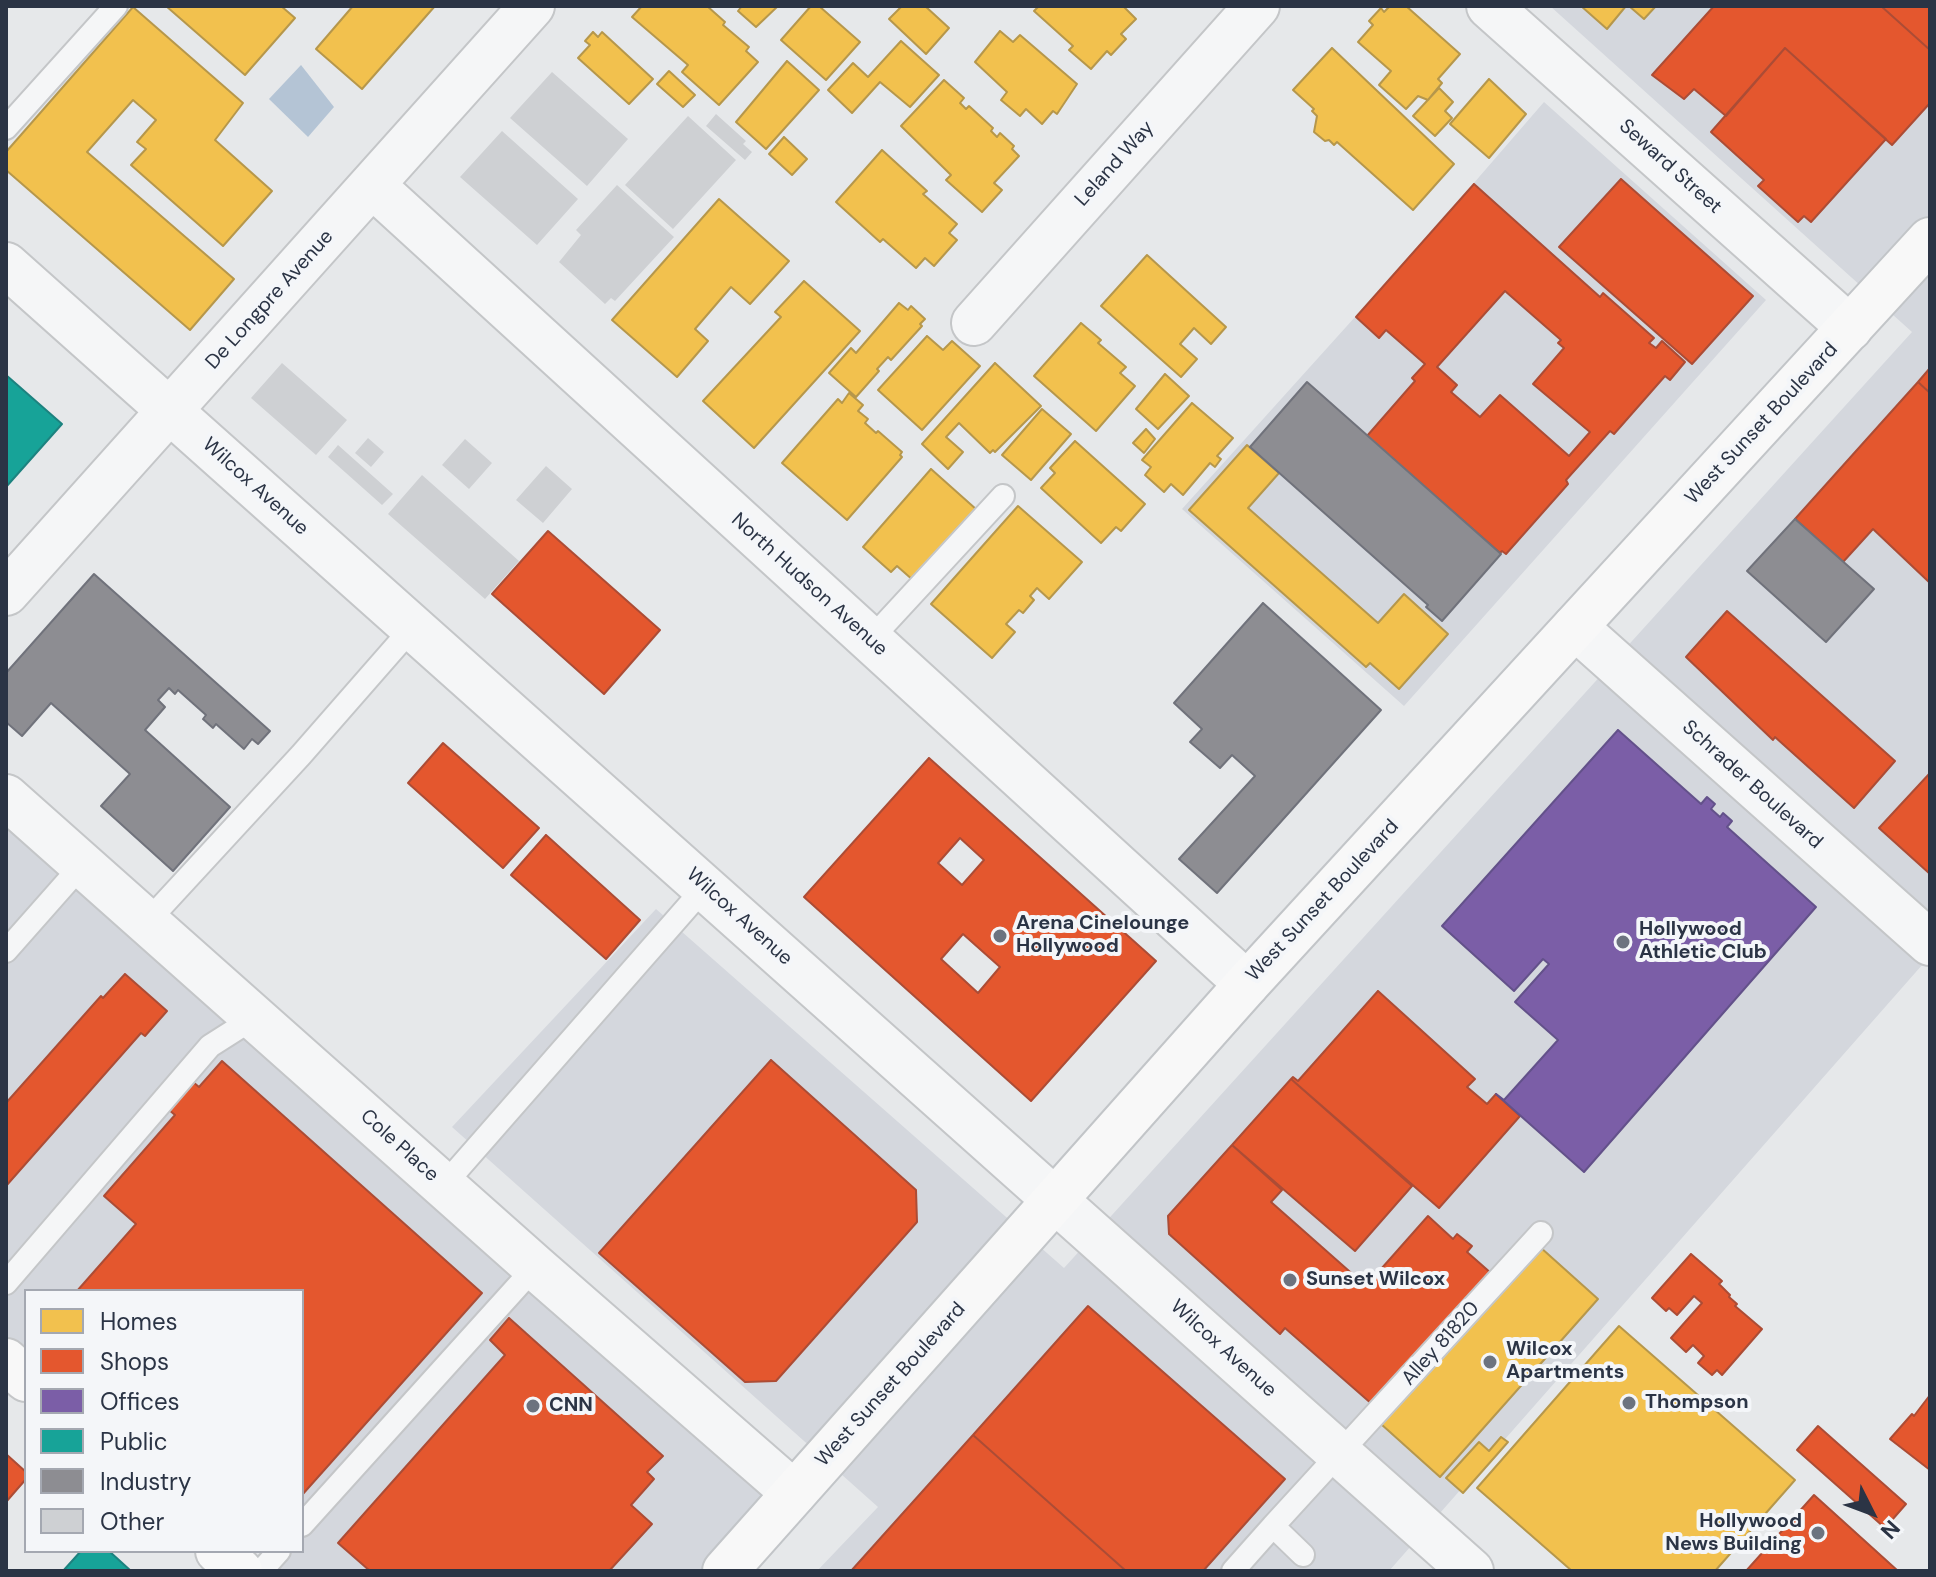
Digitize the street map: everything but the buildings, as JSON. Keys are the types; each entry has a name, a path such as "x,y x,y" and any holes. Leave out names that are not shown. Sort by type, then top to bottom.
{"main road":[{"name":"West Sunset Boulevard","path":"725,1571 1247,984 1930,240"},
{"path":"6,1361 24,1377"},
{"path":"220,1553 240,1571"}],"street":[{"name":"Leland Way","path":"974,323 1257,6"},
{"name":"Seward Street","path":"1489,6 1850,328"},
{"name":"De Longpre Avenue","path":"6,593 372,185 521,10"},
{"name":"North Hudson Avenue","path":"372,185 1247,984"},
{"name":"Wilcox Avenue","path":"6,265 1471,1571"},
{"name":"Schrader Boulevard","path":"1575,627 1930,943"},
{"name":"Cole Place","path":"6,797 794,1493"}],"lane":[{"path":"6,128 116,6"},
{"path":"870,640 1003,496"},
{"path":"147,922 301,755 413,627"},
{"path":"6,951 82,865"},
{"path":"444,1185 705,887"},
{"path":"6,1283 210,1046 254,1018"},
{"name":"Alley 81820","path":"1233,1571 1541,1233"},
{"path":"304,1523 535,1267"},
{"path":"1273,1526 1303,1555"},
{"path":"261,1571 277,1553"}],"shaded area":[{"path":"1550,6 1930,6 1930,956 1389,1571 817,1571 878,1507 452,1127 656,909 1064,1268 1912,332"},
{"path":"1544,102 1766,300 1404,706 1182,509"},
{"path":"6,807 525,1267 304,1514 304,1289 24,1289 24,1367 6,1351"},
{"path":"536,1274 783,1496 715,1571 269,1571 285,1553 304,1553 304,1532"}],"water":[{"path":"301,65 334,107 308,137 269,99"}],"place":[{"name":"Arena Cinelounge Hollywood","path":"1000,936"},
{"name":"Hollywood Athletic Club","path":"1623,942"},
{"name":"Sunset Wilcox","path":"1290,1280"},
{"name":"Wilcox Apartments","path":"1490,1362"},
{"name":"Thompson","path":"1629,1403"},
{"name":"CNN","path":"533,1406"},
{"name":"Hollywood News Building","path":"1818,1533"}]}
